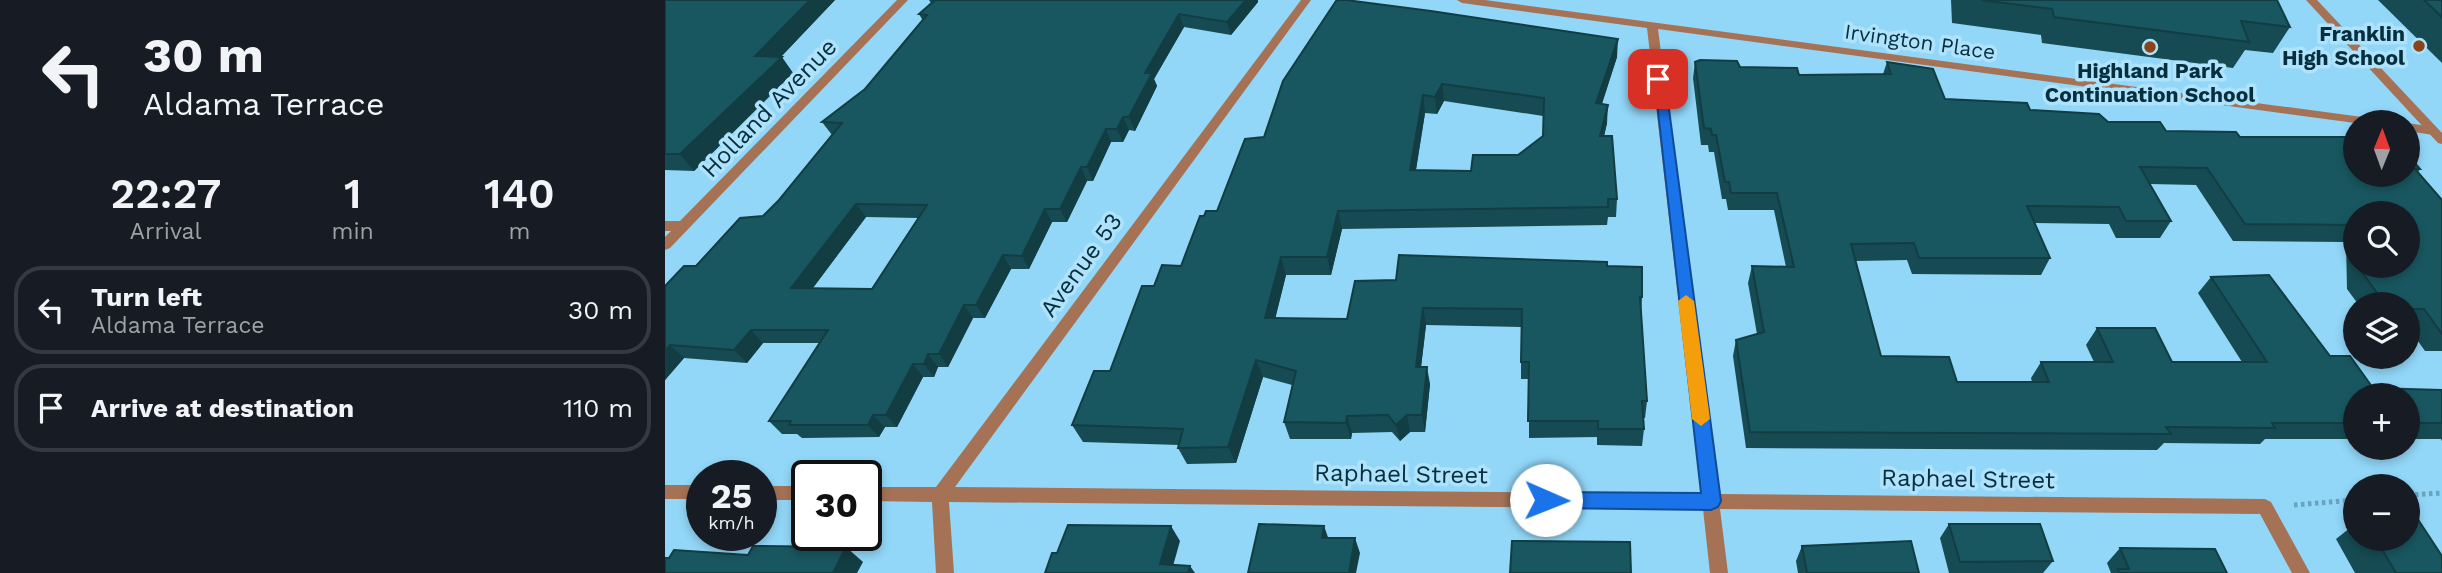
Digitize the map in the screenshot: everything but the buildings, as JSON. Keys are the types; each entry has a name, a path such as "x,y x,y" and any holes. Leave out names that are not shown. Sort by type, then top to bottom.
{"street":[{"name":"Holland Avenue","path":"665,245 903,0"},
{"name":"Avenue 53","path":"940,495 1306,0"},
{"name":"Irvington Place","path":"1462,0 2343,118"},
{"path":"2311,0 2437,135"},
{"path":"1652,26 1719,573"},
{"path":"2420,130 2437,135"},
{"path":"665,226 683,226"},
{"path":"665,492 686,492"},
{"name":"Raphael Street","path":"882,494 2265,507"},
{"path":"940,495 945,573"},
{"path":"2265,507 2301,573"}],"path":[{"path":"2420,494 2442,493"},
{"path":"2265,507 2343,501"}],"slow traffic":[{"path":"1686,301 1701,419"}],"place":[{"name":"Franklin High School","path":"2419,46"},
{"name":"Highland Park Continuation School","path":"2150,47"}],"route":[{"path":"1546,500 1711,501 1658,79"}]}
